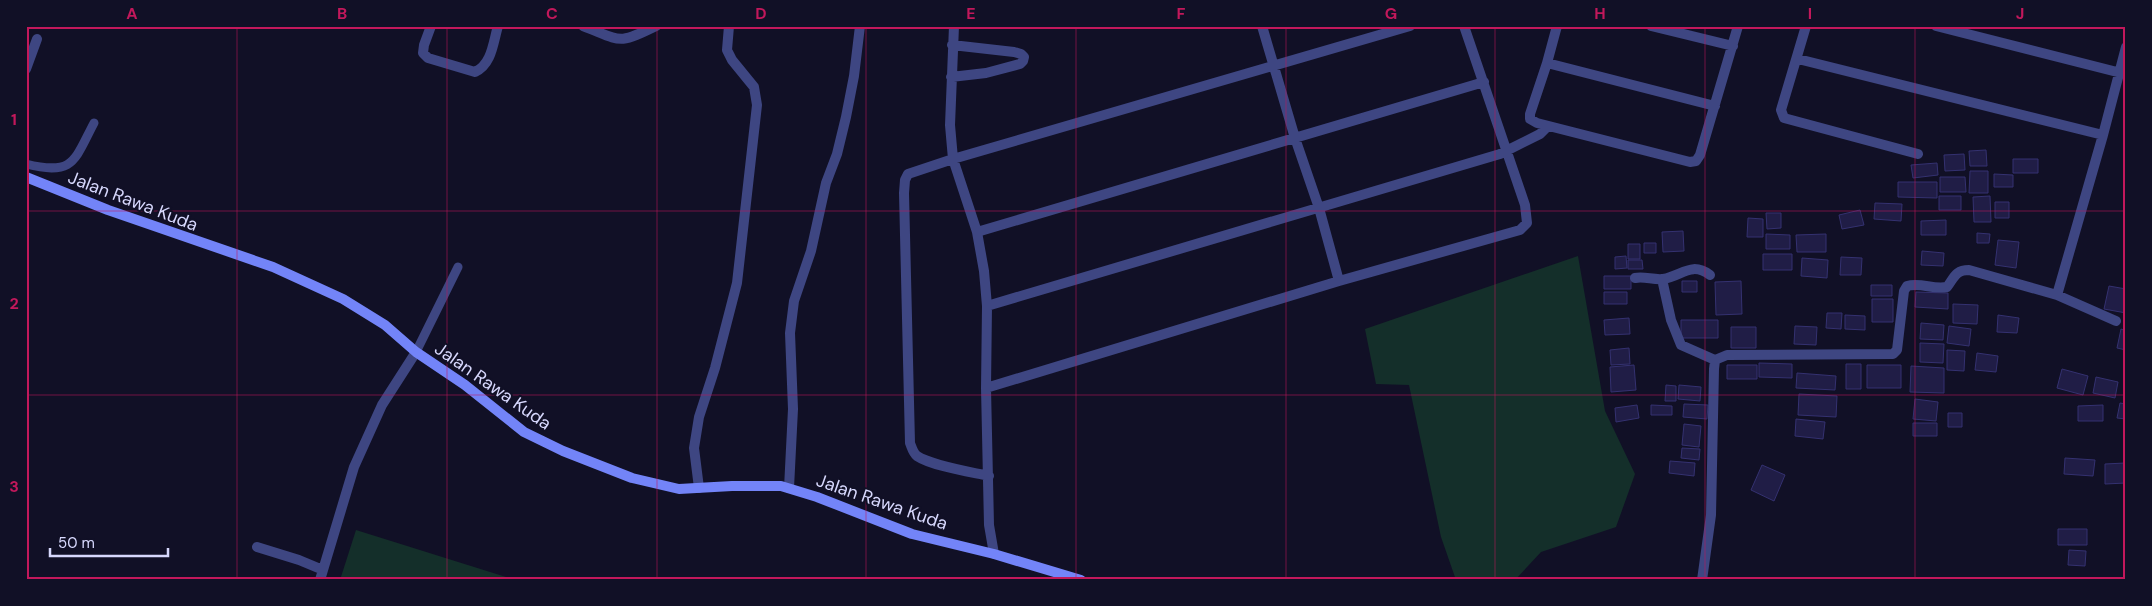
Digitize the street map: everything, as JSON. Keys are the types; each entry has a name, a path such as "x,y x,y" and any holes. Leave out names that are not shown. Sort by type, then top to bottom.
{"street":[{"path":"431,26 423,53 428,58 474,72 483,68 488,61 498,26"},
{"path":"583,26 619,40 628,39 656,26"},
{"path":"699,488 694,448 699,417 716,368 737,283 757,104 754,87 732,60 727,50 729,26"},
{"path":"789,488 793,409 790,333 794,301 811,251 826,183 837,154 846,117 854,76 860,26"},
{"path":"954,26 950,124 952,159 977,232 984,271 987,306 986,388 989,525 994,554"},
{"path":"1262,26 1295,138 1319,208 1339,281"},
{"path":"989,476 917,456 912,451 910,443 904,185 908,174 952,159 1410,26"},
{"path":"986,388 1339,281 1520,230 1527,223 1525,205 1464,26"},
{"path":"1557,26 1530,119 1548,126 1690,162 1696,161 1700,155 1738,26"},
{"path":"1651,26 1733,46"},
{"path":"1806,26 1798,59 1781,110 1784,118 1918,154"},
{"path":"1936,26 2123,73"},
{"path":"26,69 37,39"},
{"path":"951,78 986,73 1020,64 1024,61 1024,57 1021,54 1014,52 952,45"},
{"path":"2057,295 2123,73 2126,47"},
{"path":"1798,59 2103,136"},
{"path":"1547,63 1715,106"},
{"path":"977,232 1484,82"},
{"path":"987,306 1508,151 1540,134 1548,126"},
{"name":"Jalan Rawa Kuda","path":"26,177 108,210 273,267 364,310 385,324 416,352 465,385 524,432 563,451 632,478 679,489 760,485 782,486 912,534 994,554 1081,580"},
{"path":"1635,278 1662,279 1697,269 1703,270 1710,275"},
{"path":"1662,279 1671,320 1680,345 1715,360 1726,355 1893,354 1897,350 1904,291 1907,286 1920,285 1938,289 1947,287 1956,272 1962,270 1968,270 2057,295 2116,321"},
{"path":"257,548 298,560 322,575 354,467 382,405 416,352"},
{"path":"1702,580 1711,515 1715,360"}],"lane":[{"path":"26,164 57,169 69,164 77,155 94,123"},
{"path":"416,352 458,267"}],"green space":[{"path":"1578,256 1605,411 1635,474 1616,527 1541,552 1515,580 1456,580 1441,537 1409,385 1376,384 1365,329"},
{"path":"356,530 516,580 340,580"}],"building":[{"path":"1986,150 1987,166 1970,166 1969,151"},
{"path":"1964,154 1965,170 1945,171 1944,155"},
{"path":"2013,159 2038,159 2038,173 2013,173"},
{"path":"1937,163 1938,175 1913,178 1911,165"},
{"path":"1970,171 1988,171 1988,193 1969,193"},
{"path":"1994,174 2013,175 2013,187 1994,187"},
{"path":"1940,177 1965,177 1966,192 1940,192"},
{"path":"1898,182 1937,182 1937,198 1898,197"},
{"path":"1939,196 1961,196 1961,210 1939,210"},
{"path":"1990,196 1991,222 1974,222 1973,197"},
{"path":"1995,202 2009,202 2009,218 1995,218"},
{"path":"1875,203 1902,204 1901,221 1874,219"},
{"path":"1860,210 1864,225 1842,229 1839,215"},
{"path":"1766,213 1781,213 1781,228 1767,229"},
{"path":"1748,218 1763,219 1763,237 1747,237"},
{"path":"1946,220 1946,235 1921,235 1921,221"},
{"path":"1683,231 1684,251 1663,252 1662,232"},
{"path":"1977,233 1990,234 1989,243 1977,243"},
{"path":"1766,234 1790,235 1790,249 1766,249"},
{"path":"1826,234 1826,252 1797,252 1796,235"},
{"path":"1998,240 2019,242 2016,268 1995,265"},
{"path":"1644,243 1656,243 1656,253 1644,253"},
{"path":"1628,244 1640,244 1640,259 1628,259"},
{"path":"1922,251 1944,253 1943,266 1921,265"},
{"path":"1763,254 1792,254 1792,270 1763,270"},
{"path":"1626,256 1627,268 1615,269 1615,257"},
{"path":"1841,257 1862,258 1861,275 1840,275"},
{"path":"1802,258 1828,260 1827,278 1801,276"},
{"path":"1628,260 1642,260 1643,269 1628,269"},
{"path":"1604,276 1631,276 1631,289 1604,289"},
{"path":"1682,281 1697,281 1697,292 1682,292"},
{"path":"1741,281 1742,314 1716,315 1715,282"},
{"path":"1871,285 1892,285 1892,296 1871,296"},
{"path":"2109,286 2126,289 2126,313 2104,309"},
{"path":"1604,292 1627,292 1627,304 1604,304"},
{"path":"1916,292 1948,293 1948,309 1915,307"},
{"path":"1872,299 1893,299 1893,322 1872,322"},
{"path":"1953,304 1978,305 1977,324 1953,323"},
{"path":"1827,313 1842,313 1841,329 1826,328"},
{"path":"1845,315 1865,316 1865,330 1845,329"},
{"path":"1998,315 2019,318 2017,333 1997,332"},
{"path":"1629,318 1630,334 1605,335 1604,320"},
{"path":"1681,320 1718,320 1718,338 1681,338"},
{"path":"1921,323 1944,325 1943,340 1920,339"},
{"path":"1795,326 1817,327 1816,345 1794,344"},
{"path":"1949,326 1971,329 1969,346 1947,343"},
{"path":"1731,327 1756,327 1756,348 1731,348"},
{"path":"2121,329 2126,331 2126,350 2117,348"},
{"path":"1920,343 1944,344 1943,363 1920,362"},
{"path":"1629,348 1630,364 1611,365 1610,350"},
{"path":"1947,350 1965,351 1964,371 1947,370"},
{"path":"1977,353 1998,356 1996,372 1975,370"},
{"path":"1759,363 1792,364 1792,378 1759,377"},
{"path":"1846,364 1861,364 1861,389 1846,389"},
{"path":"1634,365 1636,390 1611,392 1610,367"},
{"path":"1727,365 1757,365 1757,379 1727,379"},
{"path":"1867,365 1901,365 1901,388 1867,388"},
{"path":"1911,366 1944,368 1944,393 1910,392"},
{"path":"2062,369 2088,376 2083,395 2057,388"},
{"path":"1797,373 1836,376 1835,390 1796,388"},
{"path":"2096,377 2118,382 2115,398 2093,393"},
{"path":"1666,385 1676,386 1676,401 1665,401"},
{"path":"1679,385 1701,387 1700,401 1678,399"},
{"path":"1799,394 1837,396 1836,417 1798,415"},
{"path":"1915,399 1938,402 1936,421 1913,419"},
{"path":"2120,403 2126,404 2126,419 2117,418"},
{"path":"1684,404 1708,405 1707,419 1683,417"},
{"path":"1637,405 1639,418 1616,422 1615,408"},
{"path":"1651,405 1672,406 1672,415 1651,415"},
{"path":"2103,405 2103,421 2078,421 2078,406"},
{"path":"1948,413 1962,413 1962,427 1948,427"},
{"path":"1796,419 1825,422 1823,439 1795,436"},
{"path":"1913,423 1937,423 1937,436 1913,436"},
{"path":"1684,424 1701,426 1699,447 1682,445"},
{"path":"1682,448 1700,449 1699,460 1681,458"},
{"path":"2065,458 2095,460 2093,476 2064,474"},
{"path":"1670,461 1695,463 1694,476 1669,473"},
{"path":"2125,463 2126,483 2105,484 2105,464"},
{"path":"1762,465 1785,475 1774,501 1751,490"},
{"path":"2058,529 2087,529 2087,545 2058,545"},
{"path":"2069,550 2086,551 2085,566 2068,565"}]}
